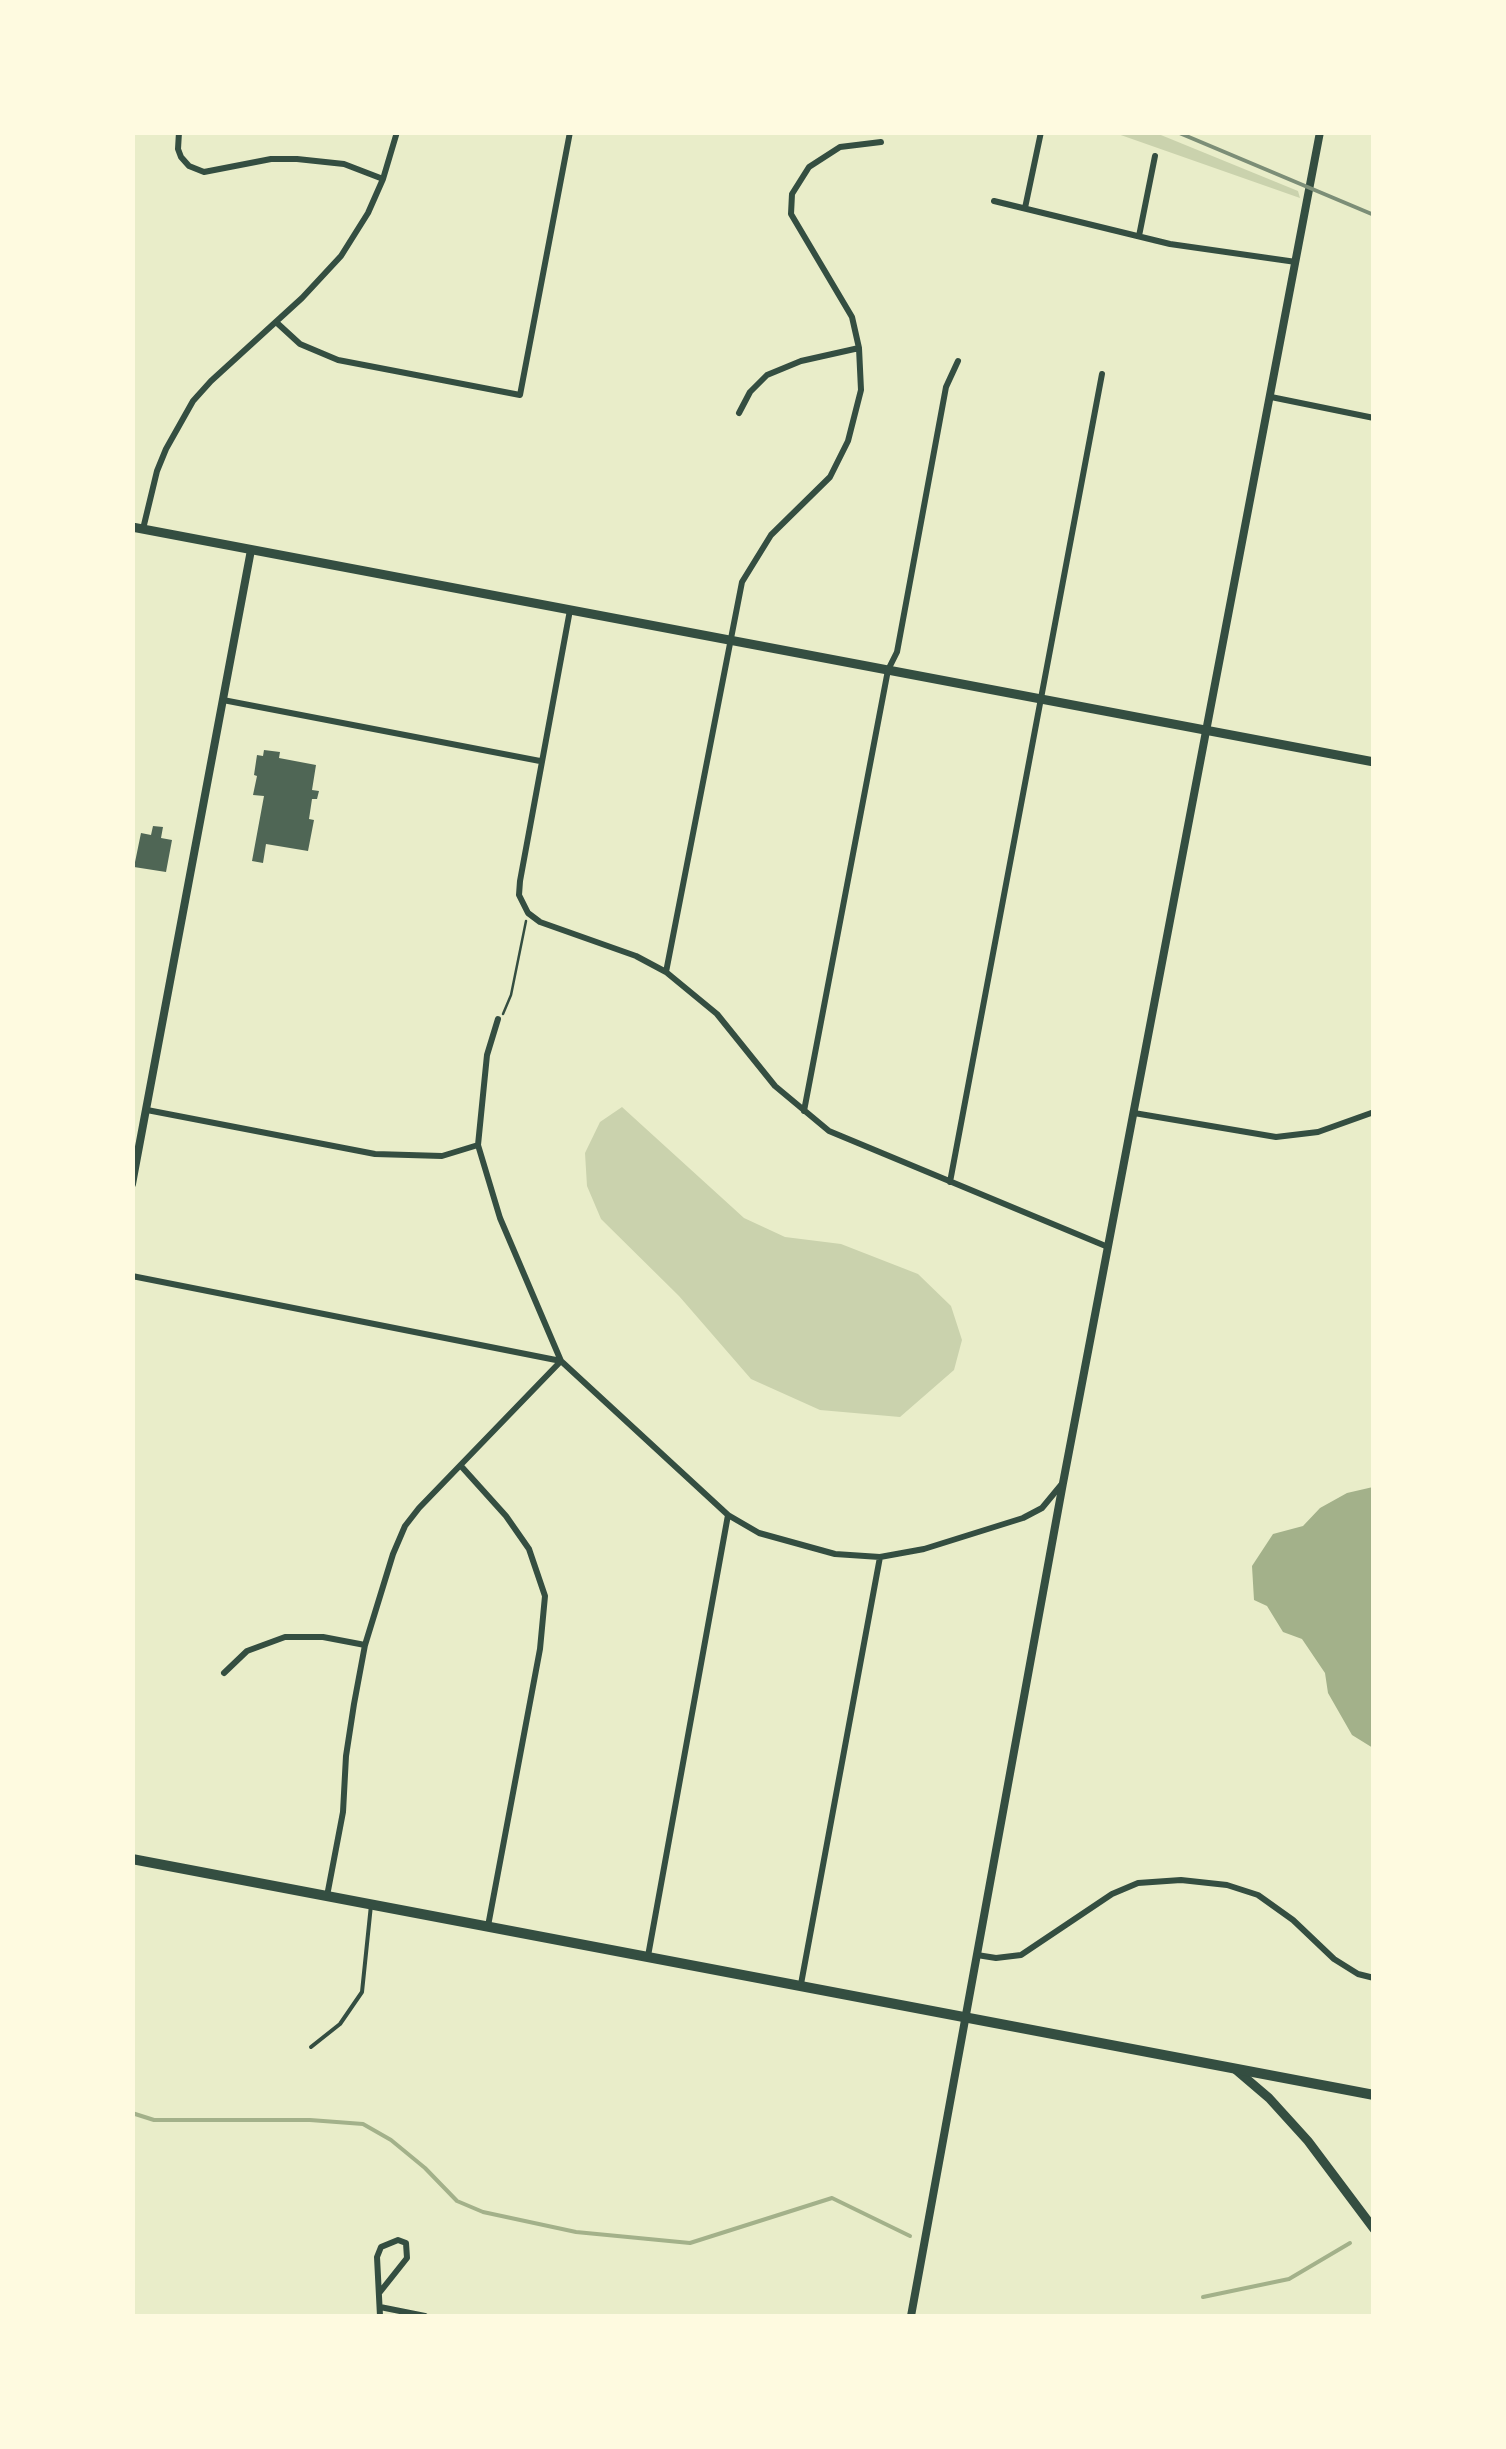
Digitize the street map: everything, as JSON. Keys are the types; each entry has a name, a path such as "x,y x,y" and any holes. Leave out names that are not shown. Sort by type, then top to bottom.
{"main road":[{"path":"138,528 1374,762"},
{"path":"133,1861 1374,2095"},
{"path":"1233,2067 1292,2123 1374,2228"}],"street":[{"path":"179,132 181,157 189,166 204,172 297,159 344,164 383,179"},
{"path":"138,528 157,471 193,402 341,256 361,226 383,179 397,132"},
{"path":"276,322 300,344 338,360 520,395 570,132"},
{"path":"1024,208 1041,132"},
{"path":"911,2316 1063,1483 1320,132"},
{"path":"666,972 742,582 758,551 817,493 841,457 861,390 860,348 842,297 802,234 790,205 801,175 823,156 856,142 881,142"},
{"path":"1139,236 1155,156"},
{"path":"994,202 1139,236 1296,262"},
{"path":"739,413 750,392 767,375 801,361 860,348"},
{"path":"804,1113 946,387 958,362"},
{"path":"950,1182 1102,374"},
{"path":"1271,397 1374,418"},
{"path":"132,1184 251,550"},
{"path":"570,610 520,881 519,895 528,913 540,922 636,956 666,972 717,1014 776,1086 829,1131 1109,1247"},
{"path":"223,700 540,761"},
{"path":"498,1019 487,1055 478,1145 500,1218 561,1361 728,1515 784,1542 836,1554 880,1557 924,1550 1023,1518 1042,1508 1063,1483"},
{"path":"147,1110 411,1158 442,1156 478,1145"},
{"path":"1134,1114 1276,1136 1318,1132 1374,1112"},
{"path":"132,1276 561,1361"},
{"path":"327,1896 366,1645 382,1580 405,1526 561,1361"},
{"path":"461,1466 506,1516 530,1550 545,1596 540,1650 488,1928"},
{"path":"648,1956 728,1515"},
{"path":"801,1984 880,1557"},
{"path":"224,1672 248,1651 285,1637 324,1637 366,1645"},
{"path":"978,1956 1021,1955 1112,1894 1138,1884 1180,1880 1227,1885 1258,1894 1334,1958 1358,1974 1374,1978"},
{"path":"380,2292 407,2258 406,2244 398,2240 381,2247 378,2257 380,2316"},
{"path":"380,2307 425,2316"}],"lane":[{"path":"311,2047 340,2024 362,1992 371,1905"}],"path":[{"path":"498,1019 506,1012 511,996 528,913"}],"shaded area":[{"path":"1115,133 1156,133 1298,191 1300,198"},
{"path":"622,1107 744,1218 785,1237 841,1244 918,1274 951,1306 962,1340 954,1370 900,1417 820,1410 751,1379 679,1296 601,1219 587,1186 585,1153 600,1122"},
{"path":"1374,1487 1373,1748 1352,1735 1328,1693 1325,1673 1302,1639 1283,1632 1267,1606 1254,1600 1252,1566 1273,1534 1303,1526 1320,1508 1347,1493"}],"building":[{"path":"264,750 280,752 279,758 316,765 312,790 319,791 317,799 312,799 309,819 314,820 308,851 266,844 263,863 252,861 264,796 253,795 257,776 254,775 257,755 263,756"},
{"path":"153,826 163,827 161,838 172,840 166,872 134,867 141,833 151,835"}],"waterway":[{"path":"132,2113 154,2120 363,2124 391,2140 457,2201 483,2212 576,2232 690,2243 832,2198 910,2236"},
{"path":"1203,2297 1289,2279 1350,2243"}],"railway":[{"path":"1177,132 1374,215"}]}
